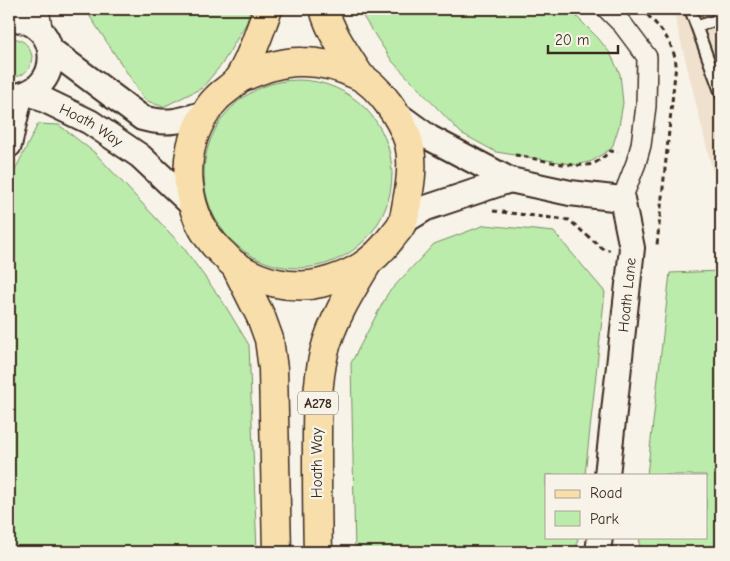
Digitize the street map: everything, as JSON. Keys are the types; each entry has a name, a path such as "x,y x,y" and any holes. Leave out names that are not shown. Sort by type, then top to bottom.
{"main road":[{"path":"238,79 255,44 268,9"},
{"path":"324,9 328,23 337,41 360,76"},
{"path":"301,62 331,64 360,76 375,88 397,114 408,140 411,161 411,184 403,222 386,246 367,264 343,277 316,284 276,283 255,276 235,265 214,244 201,226 191,204 188,180 189,158 195,135 205,113 216,99 238,79 266,67 301,62"},
{"name":"Hoath Way","path":"318,552 317,413 319,381 324,352 334,325 344,303 367,264"},
{"path":"235,265 262,317 268,338 273,369 277,552"}],"street":[{"path":"9,145 20,95 42,84 51,66 39,9"},
{"path":"397,114 430,138 510,180 570,193 622,199 636,164 641,145 646,106 647,57 623,25 607,9"},
{"path":"9,19 18,18 31,23 47,42 142,118 159,122 178,121 205,113"},
{"name":"Hoath Way","path":"20,95 90,122 140,156 191,204"},
{"path":"403,222 426,208 510,180"},
{"name":"Hoath Lane","path":"607,474 632,248 622,199"},
{"path":"598,552 600,538"}],"lane":[{"path":"690,9 721,94"},
{"path":"696,26 721,19"}],"path":[{"path":"514,155 577,165 597,162 611,151"},
{"path":"487,210 570,220 604,250"}],"shaded area":[{"path":"670,9 721,9 721,206 674,13"}],"green space":[{"path":"85,9 250,9 247,22 222,64 202,88 163,107 145,100"},
{"path":"358,9 569,9 610,53 620,74 623,103 619,126 612,148 592,161 577,165 496,152 461,133 392,61"},
{"path":"9,38 24,42 32,56 28,69 14,77 9,77"},
{"path":"289,80 307,80 325,84 342,91 358,101 371,114 385,138 392,165 392,183 385,210 371,234 358,247 342,257 325,264 307,268 289,268 271,264 254,257 238,247 225,234 215,218 208,201 204,183 204,165 208,147 215,130 225,114 238,101 254,91 271,84"},
{"path":"38,124 59,125 95,153 183,247 223,302 249,345 257,552 9,552 9,211 13,174"},
{"path":"485,225 554,232 605,292 585,474 545,474 545,538 578,538 576,552 355,552 351,363 388,293 434,244"},
{"path":"721,271 721,552 639,552 640,538 708,538 708,474 647,474 670,273"}]}
